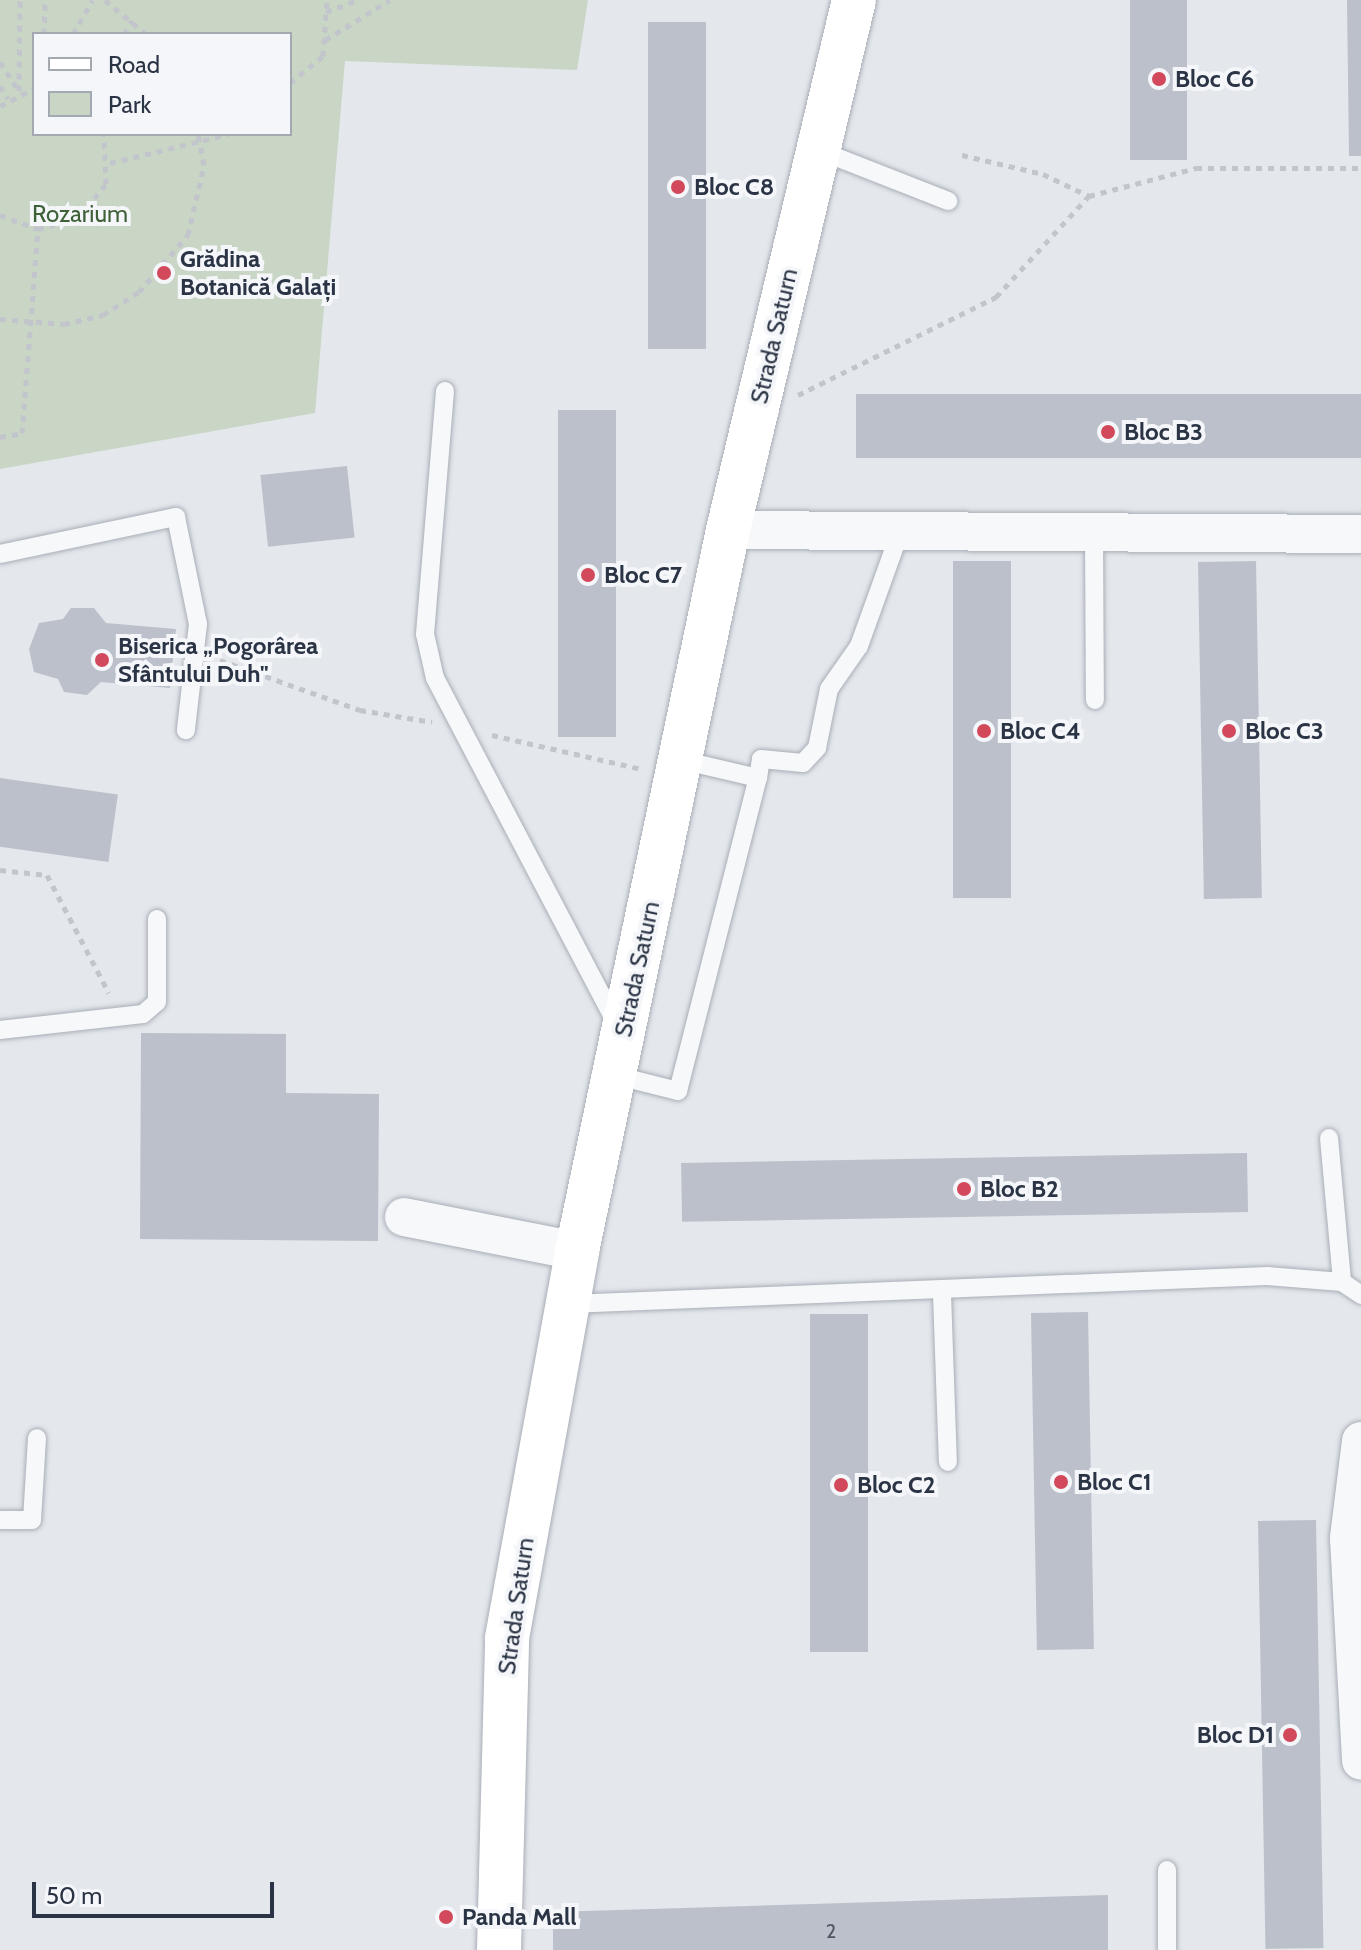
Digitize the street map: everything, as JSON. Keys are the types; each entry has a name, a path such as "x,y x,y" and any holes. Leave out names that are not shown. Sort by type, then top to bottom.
{"street":[{"name":"Strada Saturn","path":"499,1950 507,1638 567,1304 728,530 854,0"},
{"path":"728,530 899,535 1094,532 1361,534"},
{"path":"404,1217 577,1251"},
{"path":"1361,1441 1355,1542 1361,1761"}],"lane":[{"path":"818,150 948,201"},
{"path":"445,391 425,634 435,678 619,1055 678,1091 761,759 803,763 817,748 829,689 859,646 899,535"},
{"path":"0,554 176,517 198,624 186,730"},
{"path":"1094,532 1095,700"},
{"path":"681,760 758,778"},
{"path":"0,1030 122,1019 157,1002 157,919"},
{"path":"1329,1138 1342,1282"},
{"path":"567,1304 942,1294 1267,1276 1342,1282 1361,1295"},
{"path":"942,1294 948,1462"},
{"path":"0,1520 32,1520 37,1438"},
{"path":"1167,1870 1167,1950"}],"path":[{"path":"19,91 20,0"},
{"path":"44,32 45,0"},
{"path":"74,32 93,0"},
{"path":"105,0 144,32"},
{"path":"292,81 323,56 327,0"},
{"path":"326,12 357,0"},
{"path":"324,41 390,0"},
{"path":"125,32 132,20"},
{"path":"0,62 19,91"},
{"path":"0,86 8,99"},
{"path":"0,106 19,91 32,89"},
{"path":"0,215 38,229 87,210 110,163 104,136"},
{"path":"0,319 30,324 103,315 165,268 188,235 204,165 199,137 110,163"},
{"path":"962,155 1043,174 1089,196"},
{"path":"754,420 996,297 1089,196 1196,168 1361,168"},
{"path":"0,437 22,433 38,229"},
{"path":"0,870 47,875 122,1019"}],"green space":[{"name":"Grădina Botanică Galați","path":"0,0 588,0 577,70 345,61 315,413 0,469"}],"building":[{"name":"Bloc C6","path":"1130,0 1187,0 1187,160 1130,160"},
{"path":"1347,0 1361,0 1361,156 1349,156"},
{"name":"Bloc C8","path":"648,22 706,22 706,349 648,349"},
{"name":"Bloc B3","path":"856,394 1361,394 1361,458 856,458"},
{"name":"Bloc C7","path":"558,410 616,410 616,737 558,737"},
{"path":"347,466 355,538 268,547 260,475"},
{"name":"Bloc C4","path":"953,561 1011,561 1011,898 953,898"},
{"name":"Bloc C3","path":"1256,561 1262,898 1204,899 1198,562"},
{"name":"Biserica „Pogorârea Sfântului Duh\"","path":"71,608 94,608 106,623 176,629 170,688 101,682 87,695 64,692 58,679 34,672 29,649 39,623 63,619"},
{"path":"0,778 118,795 108,862 0,847"},
{"path":"141,1033 286,1034 286,1093 379,1094 378,1241 140,1239"},
{"name":"Bloc B2","path":"1247,1153 1248,1212 682,1222 681,1163"},
{"name":"Bloc C1","path":"1088,1312 1094,1649 1037,1650 1031,1313"},
{"name":"Bloc C2","path":"810,1314 868,1314 868,1652 810,1652"},
{"name":"Bloc D1","path":"1316,1520 1323,1948 1265,1949 1258,1521"},
{"path":"1108,1895 1108,1950 553,1950 553,1912"}],"place":[{"name":"Bloc C6","path":"1159,79"},
{"name":"Bloc C8","path":"678,187"},
{"name":"Grădina Botanică Galați","path":"164,273"},
{"name":"Bloc B3","path":"1108,432"},
{"name":"Bloc C7","path":"588,575"},
{"name":"Biserica „Pogorârea Sfântului Duh\"","path":"102,660"},
{"name":"Bloc C4","path":"984,731"},
{"name":"Bloc C3","path":"1229,731"},
{"name":"Bloc B2","path":"964,1189"},
{"name":"Bloc C1","path":"1061,1482"},
{"name":"Bloc C2","path":"841,1485"},
{"name":"Bloc D1","path":"1290,1735"},
{"name":"Panda Mall","path":"446,1917"}],"park label":[{"name":"Rozarium","path":"80,214"}]}
